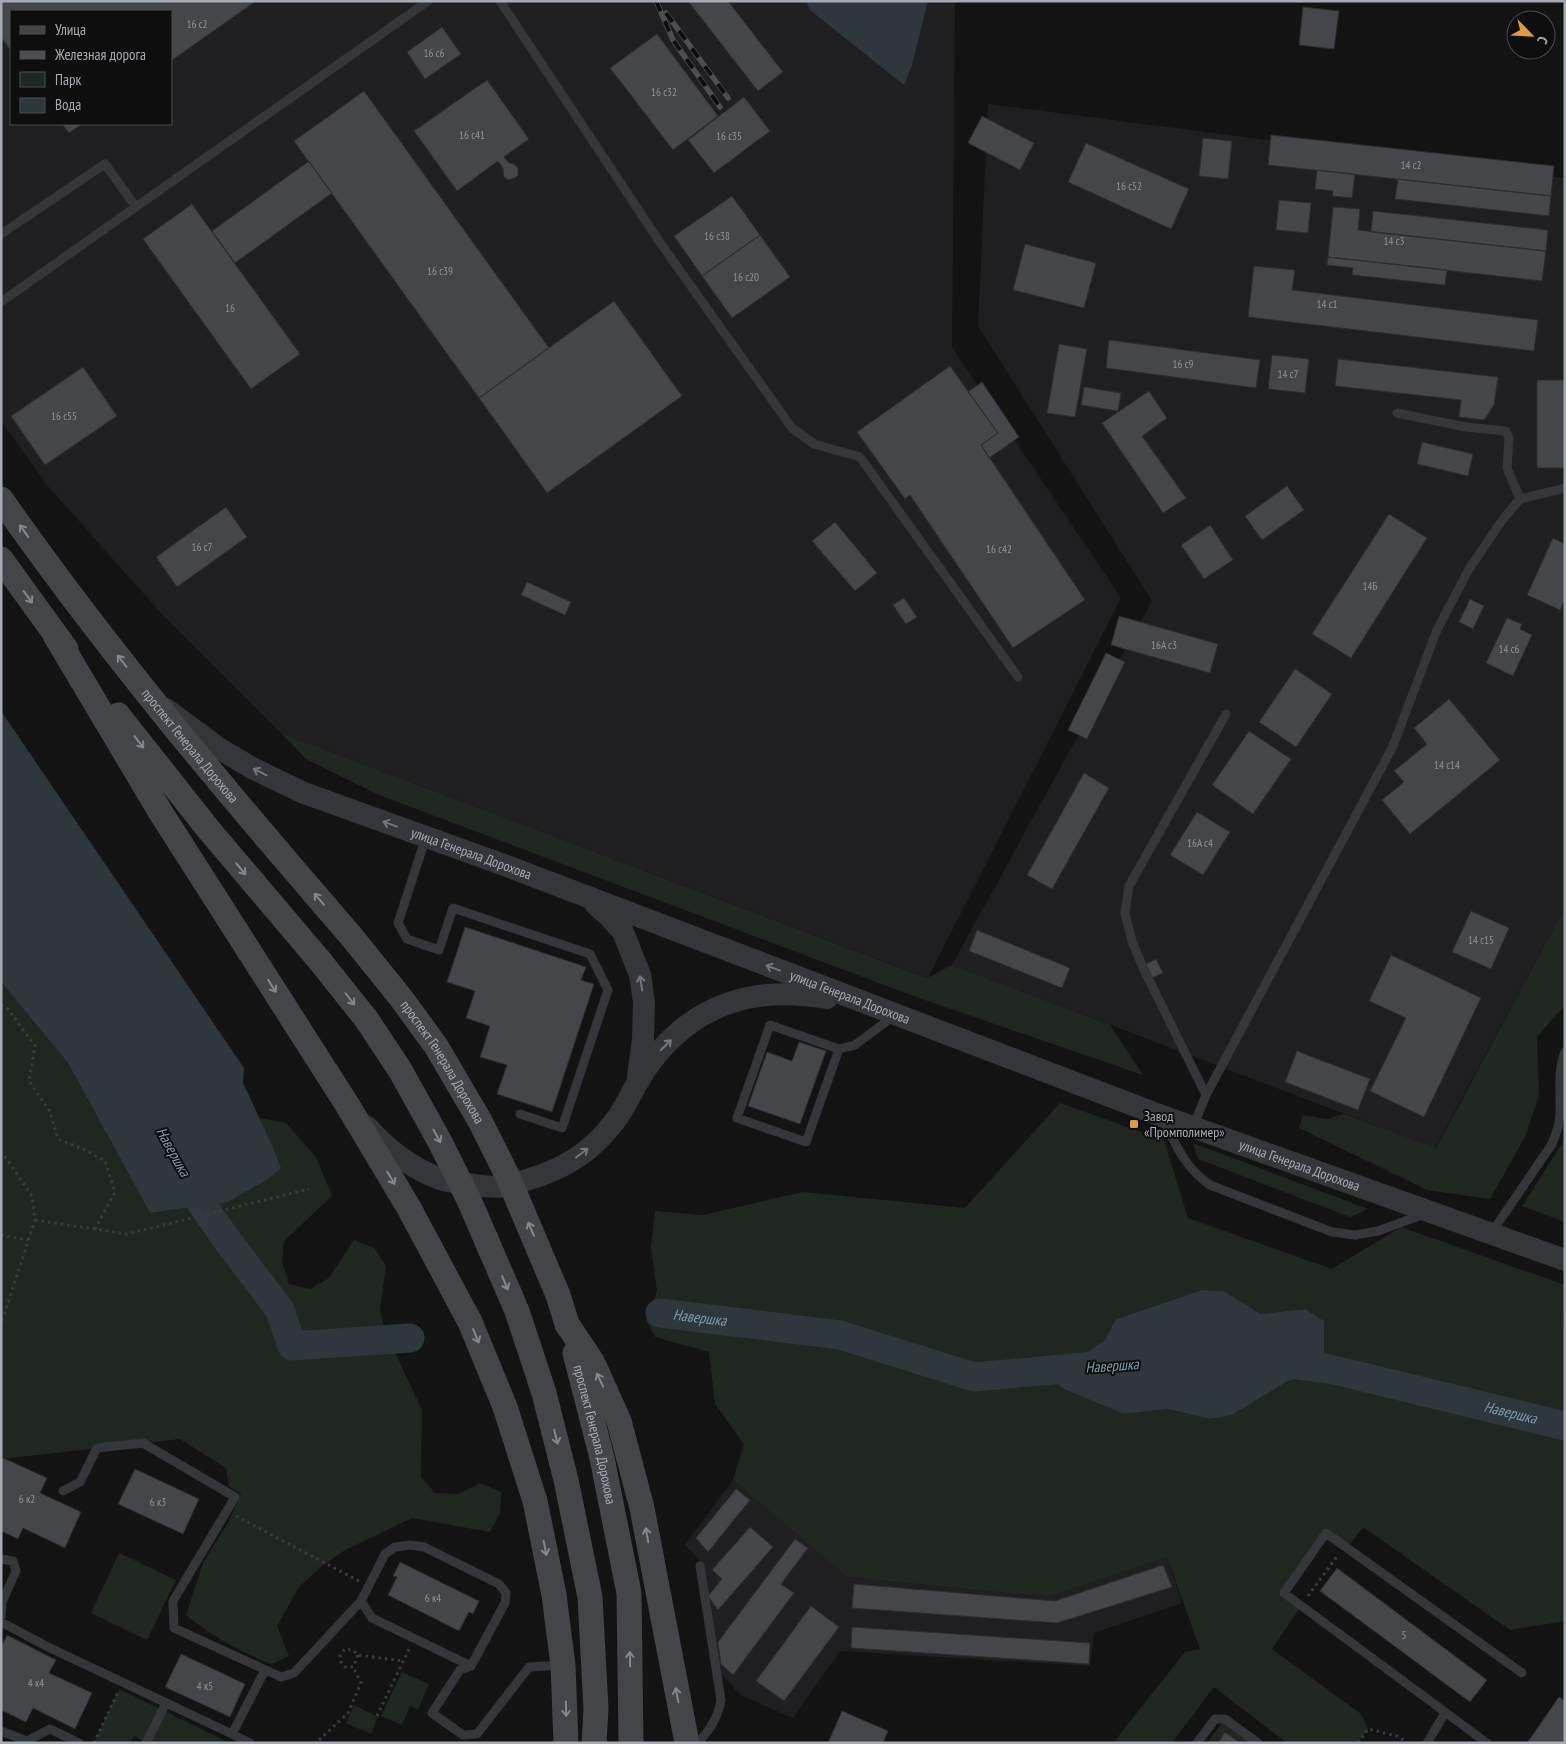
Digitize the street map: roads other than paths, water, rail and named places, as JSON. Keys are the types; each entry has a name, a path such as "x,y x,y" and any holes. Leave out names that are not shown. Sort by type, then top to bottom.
{"main road":[{"name":"проспект Генерала Дорохова","path":"1,499 52,571 153,699 401,998 436,1046 480,1121 508,1177 558,1295 602,1458 629,1593 631,1743"},
{"path":"1,559 55,635 209,830 320,961 367,1020 400,1070 436,1134 469,1200 517,1311 547,1402 566,1480 590,1597 596,1709 594,1743"},
{"path":"55,635 161,813 348,1106 409,1208 470,1322 505,1407 535,1501 554,1595 563,1665 566,1743"},
{"path":"567,1324 593,1363 619,1421 642,1508 687,1743"}],"street":[{"name":"улица Генерала Дорохова","path":"153,699 220,749 254,769 304,793 584,895 1193,1128 1565,1260"},
{"path":"584,895 607,914 622,932 640,975 644,1002 637,1083"},
{"path":"348,1106 384,1146 415,1167 441,1179 482,1186 506,1186 561,1167 579,1156 610,1128 656,1055 681,1030 714,1008 747,997 776,993 818,996 867,1004"}],"lane":[{"path":"1,302 428,1"},
{"path":"500,1 661,244 792,428 814,444 860,457 1018,677"},
{"path":"1,234 105,164 136,207"},
{"path":"1397,413 1466,427 1506,431 1509,439 1507,468 1520,499"},
{"path":"1193,1128 1206,1095 1393,746 1437,630 1469,569 1503,519 1520,499 1565,488"},
{"path":"1206,1095 1143,968 1132,941 1125,913 1129,886 1226,714"},
{"path":"426,837 398,923 407,939 440,950 453,908 590,954 608,990 562,1128 520,1114"},
{"path":"838,1050 806,1142 737,1118 770,1025 838,1050 855,1045 896,1015"},
{"path":"1491,1234 1552,1144 1560,1115 1560,1070 1565,1052"},
{"path":"1162,1116 1185,1162 1197,1176 1210,1185 1332,1232 1355,1235 1378,1231 1429,1212"},
{"path":"63,1491 80,1482 96,1448 143,1442 235,1497 173,1601 174,1628 281,1677 294,1673 361,1601 385,1554 395,1547 410,1545 424,1547 499,1584 506,1593 505,1602 471,1666 460,1670 432,1713 463,1735 477,1734 529,1667 563,1665"},
{"path":"1487,1743 1284,1593 1326,1533 1522,1673"},
{"path":"1,1559 13,1561 16,1571 2,1602 1,1617"},
{"path":"697,1743 718,1715 721,1700 700,1566"},
{"path":"361,1601 372,1618 471,1666"},
{"path":"1,1622 48,1647 250,1743"},
{"path":"232,1734 265,1670"},
{"path":"146,1743 166,1702"},
{"path":"1427,1743 1445,1713"},
{"path":"1198,1743 1215,1719 1225,1719 1258,1743"},
{"path":"1,1731 27,1740 50,1729 79,1743"}],"water":[{"path":"806,1 928,1 912,65 904,85 810,10"},
{"path":"1,711 244,1068 243,1083 281,1168 270,1178 228,1202 150,1213 68,1063 1,982"},
{"path":"1202,1290 1224,1291 1261,1314 1305,1309 1324,1321 1324,1351 1330,1369 1288,1381 1232,1415 1210,1419 1168,1409 1124,1414 1062,1388 1049,1370 1064,1354 1087,1352 1105,1340 1116,1319"}],"waterway":[{"name":"Навершка","path":"184,1172 203,1206 280,1310 292,1346 410,1338"},
{"name":"Навершка","path":"660,1313 840,1335 974,1377 1087,1367"},
{"name":"Навершка","path":"1291,1364 1330,1369 1565,1426"}],"railway":[{"path":"656,1 673,40 720,107"},
{"path":"666,13 728,98"}],"place":[{"name":"Завод «Промполимер»","path":"1134,1124"}]}
